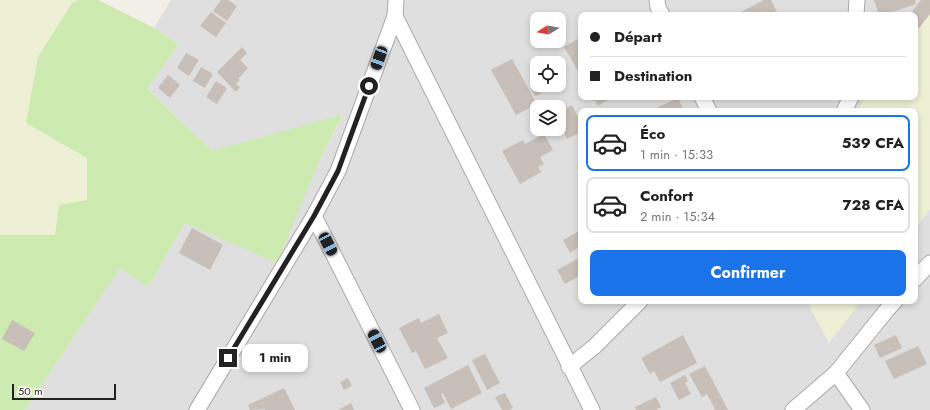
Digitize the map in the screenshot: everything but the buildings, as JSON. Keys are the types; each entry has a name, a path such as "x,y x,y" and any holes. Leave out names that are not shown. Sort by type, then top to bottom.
{"street":[{"path":"197,410 314,216 338,171 395,16 396,0"},
{"path":"657,0 660,12"},
{"path":"856,0 856,12"},
{"path":"395,16 592,410"},
{"path":"314,216 412,410"},
{"path":"918,276 930,263"},
{"path":"570,367 595,346 637,304"},
{"path":"793,410 836,373 892,304"},
{"path":"836,373 862,410"}],"shaded area":[{"path":"171,0 930,0 930,13 918,27 918,12 578,12 578,100 864,100 859,108 578,108 578,304 809,304 829,343 859,304 918,304 918,225 930,209 930,410 25,410 120,267 148,287 185,223 320,159 343,115 212,151 147,89 179,44 154,28"}],"green space":[{"path":"0,0 80,0 72,3 87,158 87,200 55,235 0,235"},
{"path":"80,0 98,0 154,28 179,44 147,89 212,151 343,114 320,159 277,263 185,223 148,287 120,268 25,410 0,410 0,235 55,235 59,205 87,200 87,158 26,123 38,57 72,3"},
{"path":"930,13 930,209 918,225 918,108 859,108 864,100 918,100 918,27"},
{"path":"809,304 859,304 829,343"}],"route":[{"path":"228,358 314,216 338,171 369,86"}]}
